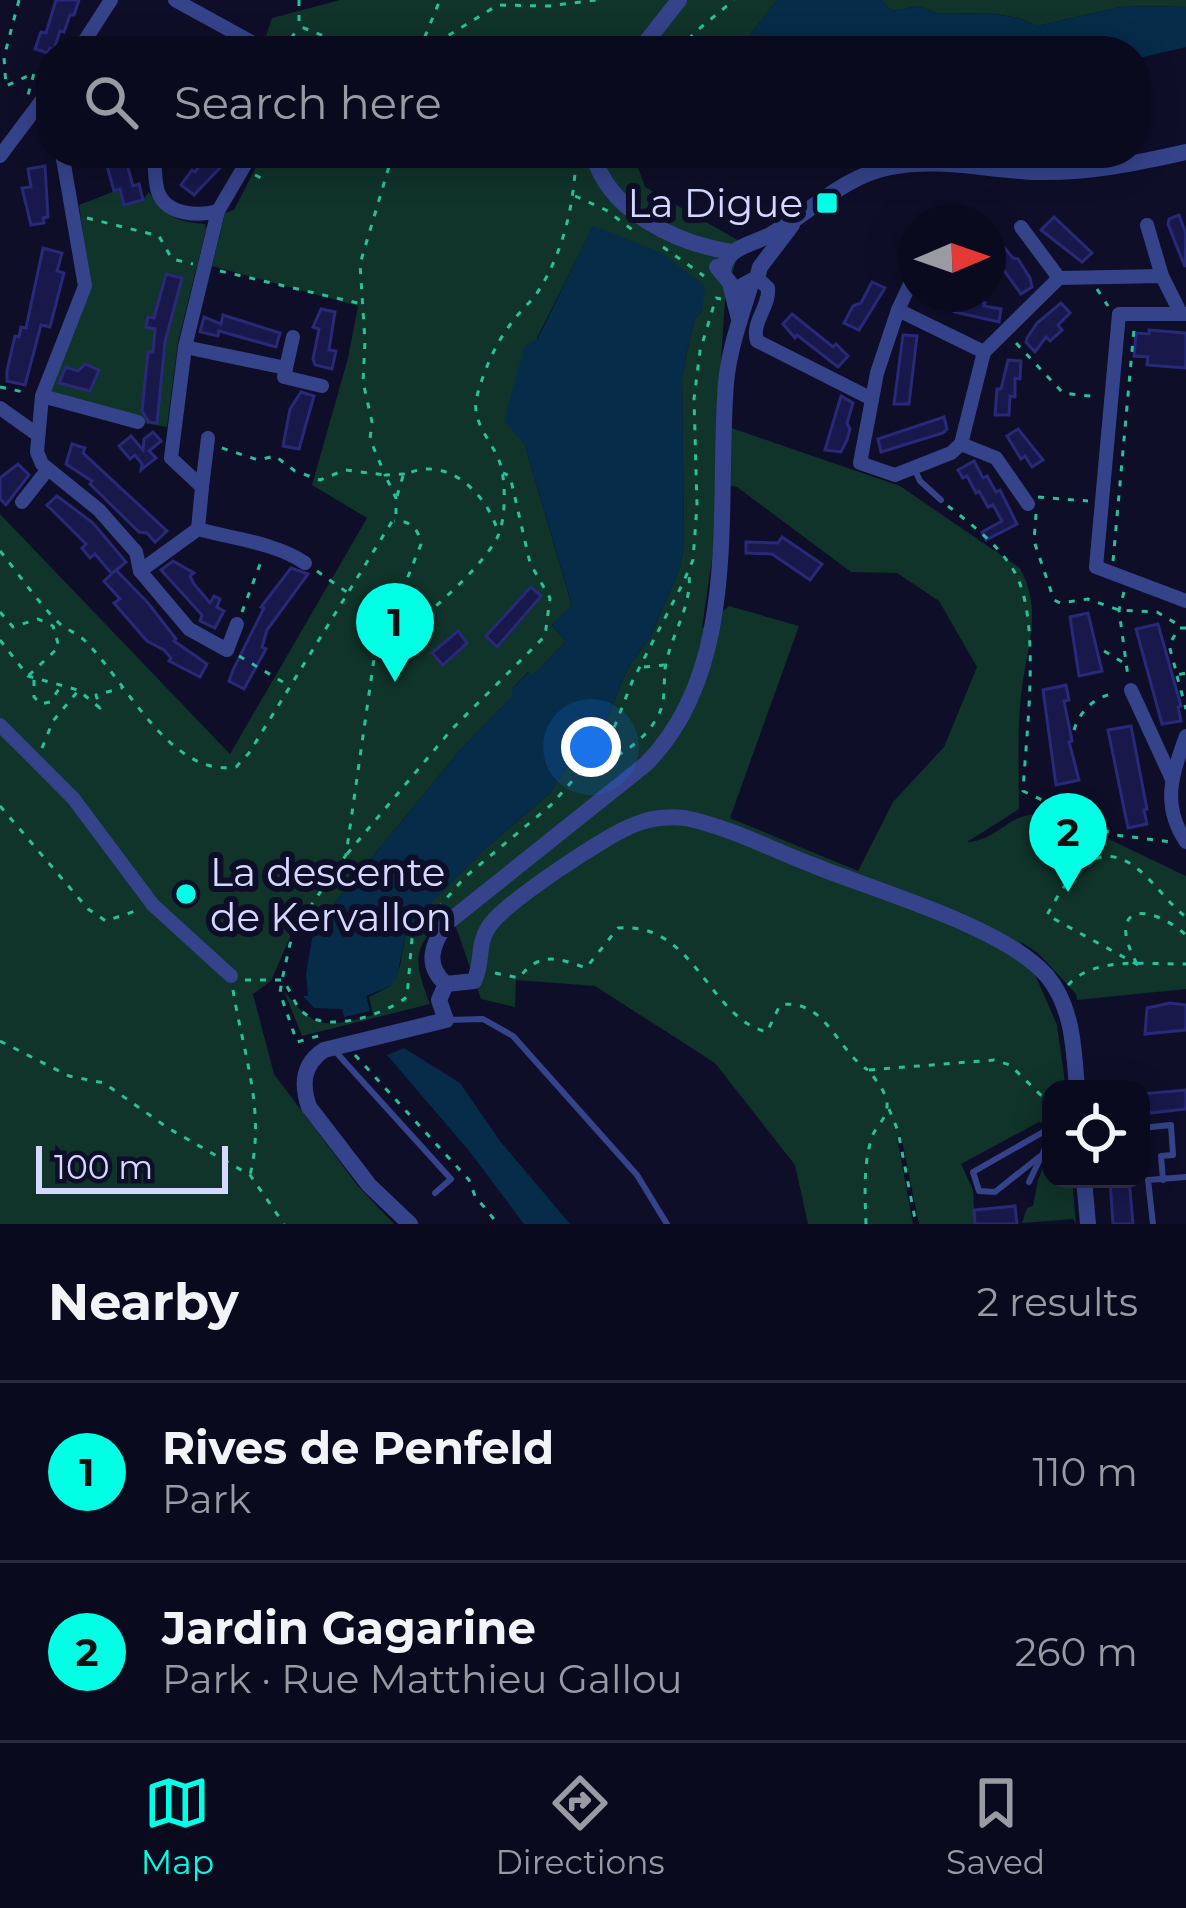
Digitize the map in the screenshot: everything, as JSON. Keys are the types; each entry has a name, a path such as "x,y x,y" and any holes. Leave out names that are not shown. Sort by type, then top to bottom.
{"street":[{"path":"88,36 111,0"},
{"path":"175,0 241,36"},
{"path":"651,36 680,0"},
{"path":"2,150 36,108"},
{"path":"1150,160 1186,152"},
{"path":"65,168 85,286 42,396 37,452 48,470 99,510 124,538 136,552 140,572 189,629 227,650 237,625"},
{"path":"157,168 158,192 179,210 199,216 218,211"},
{"path":"202,487 171,458 185,347 218,211 243,168"},
{"path":"599,168 605,184 622,203 680,236 752,252 756,277 769,295 757,324 757,341 872,398"},
{"path":"719,280 725,259 735,250 796,220 868,168"},
{"path":"978,168 1041,172 1098,168"},
{"path":"796,220 738,312 727,380 724,515 715,603 701,666 681,723 646,764 447,923 431,956 435,974 446,984 466,985 476,978 484,936 501,912 613,835 665,816 700,821 974,929 1024,955 1062,997 1072,1031 1076,1080"},
{"path":"1147,225 1162,276 1183,314"},
{"path":"1021,227 1059,278"},
{"path":"680,236 719,280 738,312"},
{"path":"898,310 872,398 860,463 895,475 951,453 961,444 984,352 1059,278 1162,276"},
{"path":"719,280 756,277"},
{"path":"902,312 984,352"},
{"path":"1183,314 1119,314 1096,567 1186,601"},
{"path":"293,337 284,377 322,386"},
{"path":"185,347 286,368"},
{"path":"42,396 138,422"},
{"path":"0,408 38,435"},
{"path":"140,572 198,529 207,441"},
{"path":"961,444 996,458 1028,504"},
{"path":"22,502 48,470"},
{"path":"198,529 266,549 283,548 305,562"},
{"path":"1131,690 1171,777"},
{"path":"0,725 73,798 153,905 232,976"},
{"path":"1186,736 1171,777 1170,808 1186,843"},
{"path":"410,1224 369,1186 309,1107 304,1094 306,1072 317,1055 338,1046 446,1020 439,1000 446,984"},
{"path":"1085,1188 1088,1224"}],"lane":[{"path":"913,467 920,481 941,500"},
{"path":"446,1020 483,1019 513,1036 637,1175 667,1224"},
{"path":"338,1046 451,1179 435,1193"},
{"path":"1150,1127 1171,1125 1173,1155 1161,1156 1163,1180"},
{"path":"1040,1157 995,1192 979,1191 974,1180 973,1172 982,1164 1042,1133"},
{"path":"1029,1182 1042,1153"},
{"path":"1153,1224 1148,1180 1186,1177"}],"path":[{"path":"19,0 2,58 6,86 34,73 26,102 27,120"},
{"path":"292,36 298,26 298,0"},
{"path":"427,36 440,0"},
{"path":"446,36 498,5 596,0"},
{"path":"692,36 734,0"},
{"path":"298,26 323,36"},
{"path":"346,855 370,673 421,544 420,534 397,505 370,439 372,422 363,382 360,264 389,168"},
{"path":"379,650 434,609 499,534 502,472 476,417 476,400 491,356 509,325 537,293 561,243 575,168"},
{"path":"573,195 648,239"},
{"path":"159,236 179,210"},
{"path":"74,215 159,236 172,259 363,304"},
{"path":"282,980 308,1016 328,1021 369,1015 407,997 412,938 424,921 465,877 550,805 610,738 693,560 697,505 694,399 700,351 719,280 660,245"},
{"path":"1093,283 1111,308"},
{"path":"716,298 738,312"},
{"path":"1113,563 1134,329 1142,328 1143,313"},
{"path":"1007,333 1063,393 1084,395"},
{"path":"0,387 42,396"},
{"path":"207,441 259,460 275,456 320,480 345,470 385,475 423,468 460,478 490,509 499,534"},
{"path":"328,1021 334,1033 297,1042 280,993 290,944 303,916 346,855 452,729 544,636 550,598 530,563 510,476 502,472"},
{"path":"396,498 406,474"},
{"path":"1046,496 1074,499"},
{"path":"941,500 984,534 1014,570 1030,609 1023,791 1115,835 1186,843"},
{"path":"1028,504 1036,514 1034,541 1054,600 1088,599 1119,610 1157,612 1184,627 1173,634 1169,645 1186,709"},
{"path":"0,551 61,625 83,639 175,746 223,769 241,763 392,521 397,505"},
{"path":"392,521 405,520"},
{"path":"237,625 266,549"},
{"path":"305,562 348,593"},
{"path":"585,766 614,757 647,730 662,708 665,665 690,598 688,571"},
{"path":"1074,730 1099,698 1131,690 1119,610 1122,599"},
{"path":"0,612 13,627 38,619 53,626 58,647 31,677"},
{"path":"0,640 31,677 34,697 41,704 50,702 61,686"},
{"path":"227,650 290,686"},
{"path":"1104,651 1125,664"},
{"path":"642,667 665,665"},
{"path":"1177,675 1186,673"},
{"path":"31,677 79,690 100,708 96,695 122,688"},
{"path":"32,757 57,715 79,690"},
{"path":"0,806 88,909 106,921 153,905"},
{"path":"1138,965 1047,915 1069,875 1088,862 1108,857 1137,867 1185,916 1174,925"},
{"path":"1138,965 1126,945 1125,922 1133,914 1148,912 1186,935"},
{"path":"489,972 519,977 529,964 542,958 560,958 586,968 605,939 618,928 634,926 680,950 758,1030 767,1032 780,1005 791,1004 830,1023 854,1060 881,1086 898,1131 916,1224"},
{"path":"1062,997 1080,973 1096,966 1186,964"},
{"path":"250,1175 258,1142 254,1093 232,976 282,980"},
{"path":"357,1027 380,1021"},
{"path":"0,1041 69,1076 104,1083 168,1128 250,1175 284,1224"},
{"path":"338,1046 469,1180 475,1196 498,1224"},
{"path":"868,1070 994,1060 1010,1065 1042,1096"},
{"path":"866,1224 866,1169 873,1132 884,1120 887,1105"}],"green space":[{"path":"340,0 777,0 749,36 266,36 272,18"},
{"path":"881,0 1186,0 1186,7 1125,6 1037,26 987,13 939,14 919,6 892,11"},
{"path":"255,168 638,168 645,187 741,242 725,300 717,423 900,486 1020,568 1032,616 1020,710 1019,809 967,842 989,836 1026,815 1050,816 1052,812 1186,876 1186,989 1077,1000 1038,953 1021,942 1057,1025 1065,1080 1042,1080 1042,1123 961,1164 973,1190 975,1224 919,1224 901,1135 897,1138 913,1224 808,1224 795,1165 715,1063 595,986 516,980 515,1007 481,999 450,910 419,953 430,1004 302,1036 284,991 304,1013 322,1022 373,1015 369,997 390,986 400,966 405,936 423,911 550,793 568,765 594,740 627,669 651,636 680,567 684,545 682,376 694,321 702,310 593,227 537,338 525,445 572,606 552,625 566,641 533,676 528,672 512,689 512,697 461,749 314,928 294,928 271,981 253,994 274,1074 358,1186 394,1224 0,1224 0,514 230,754 367,518 312,485 358,306 212,266 225,213 234,210","holes":["717,482 737,487 851,572 897,573 939,601 977,667 944,747 893,802 858,871 730,818 799,626 729,606 702,628"]},
{"path":"120,189 125,205 143,200 149,192 172,216 205,224 178,342 167,427 48,394 91,289 79,205"},
{"path":"1042,1170 1042,1188 1073,1188 1076,1224 1073,1219 1022,1223 1027,1208 1033,1206"}],"water":[{"path":"777,0 881,0 892,11 919,6 939,14 987,13 1037,26 1125,6 1186,7 1186,47 1150,55 1150,36 749,36"},
{"path":"593,226 660,252 705,286 682,376 684,545 680,567 651,636 627,669 594,740 568,765 550,793 423,911 405,936 397,977 390,986 366,996 370,1011 344,1017 342,1009 314,1008 303,996 308,996 306,974 314,928 461,749 512,697 512,689 566,641 552,625 572,605 525,445 504,420 525,346 538,338"},
{"path":"404,1048 460,1083 500,1141 570,1224 524,1224 387,1055"}],"building":[{"path":"56,0 79,0 64,32 40,36 46,33"},
{"path":"45,168 48,217 43,218 44,223 31,225 22,188 31,187 28,169"},
{"path":"108,168 128,168 143,200 124,205 120,189 114,191"},
{"path":"220,168 194,195 181,185 195,172"},
{"path":"1179,215 1186,234 1185,267 1168,224"},
{"path":"1054,217 1092,253 1082,262 1041,230"},
{"path":"43,248 62,253 57,271 64,273 50,327 41,325 25,385 7,381 7,371 15,336 19,337 21,327 26,328"},
{"path":"1006,250 1030,278 1032,287 1021,294 1006,273"},
{"path":"166,274 182,278 165,342 157,423 149,422 142,411 155,329 146,327 148,317 154,318"},
{"path":"872,282 885,288 859,330 844,323"},
{"path":"1061,303 1070,313 1058,325 1062,330 1050,341 1046,337 1035,352 1027,338"},
{"path":"321,309 335,312 329,350 336,351 332,369 315,365 313,359 319,329 313,327"},
{"path":"955,312 1001,312 999,322"},
{"path":"792,314 848,356 838,367 797,335 795,338 783,324"},
{"path":"223,315 280,333 276,347 219,331 218,336 200,332 204,317 221,324"},
{"path":"1149,330 1186,333 1186,368 1147,365 1148,357 1134,356 1136,333 1149,334"},
{"path":"903,335 917,336 909,404 894,404"},
{"path":"1008,360 1021,361 1020,379 1015,378 1009,415 995,415 997,389 1001,389"},
{"path":"85,364 99,370 90,391 59,383 66,367 78,371"},
{"path":"301,392 314,396 299,449 283,446 290,409"},
{"path":"841,396 853,403 847,440 841,452 825,450"},
{"path":"944,417 947,429 943,433 881,452 878,439"},
{"path":"1018,429 1043,460 1032,467 1007,436"},
{"path":"153,432 161,441 149,451 156,458 141,470 135,455 130,459 119,446 131,436 143,450 144,439"},
{"path":"72,444 85,448 83,453 167,531 155,542 139,532 92,481 66,464"},
{"path":"974,461 983,478 987,476 996,492 1000,490 1017,524 986,540 982,532 1002,521 993,505 988,507 958,470"},
{"path":"18,464 29,475 6,505 0,499 0,478"},
{"path":"57,496 93,523 126,562 112,574 95,554 90,558 82,548 86,544 47,505"},
{"path":"782,537 822,564 810,580 772,554 746,553 746,542 778,543"},
{"path":"173,561 194,573 190,576 194,584 210,603 214,596 220,599 217,607 224,611 215,628 200,621 202,615 161,570"},
{"path":"291,568 308,574 267,630 262,647 266,649 244,689 229,681 233,670 261,607"},
{"path":"116,570 148,603 174,641 207,664 200,677 169,661 164,650 147,641 114,603 120,599 104,581"},
{"path":"531,587 541,596 497,647 486,636"},
{"path":"1088,613 1102,671 1079,676 1070,617"},
{"path":"1158,624 1181,706 1181,721 1162,724 1136,629"},
{"path":"458,631 467,643 443,665 432,653"},
{"path":"1066,685 1069,742 1079,780 1056,785 1043,690"},
{"path":"1131,726 1147,824 1128,828 1108,730"},
{"path":"1186,1005 1186,1030 1145,1034 1147,1008"},
{"path":"1186,1090 1186,1109 1150,1113 1150,1093"},
{"path":"1111,1188 1130,1188 1133,1224 1113,1224"},
{"path":"1015,1206 1017,1224 975,1224 974,1210"}],"place":[{"name":"La Digue","path":"827,203"},
{"name":"Rives de Penfeld","path":"395,682"},
{"name":"Jardin Gagarine","path":"1068,892"},
{"name":"La descente de Kervallon","path":"186,894"}]}
